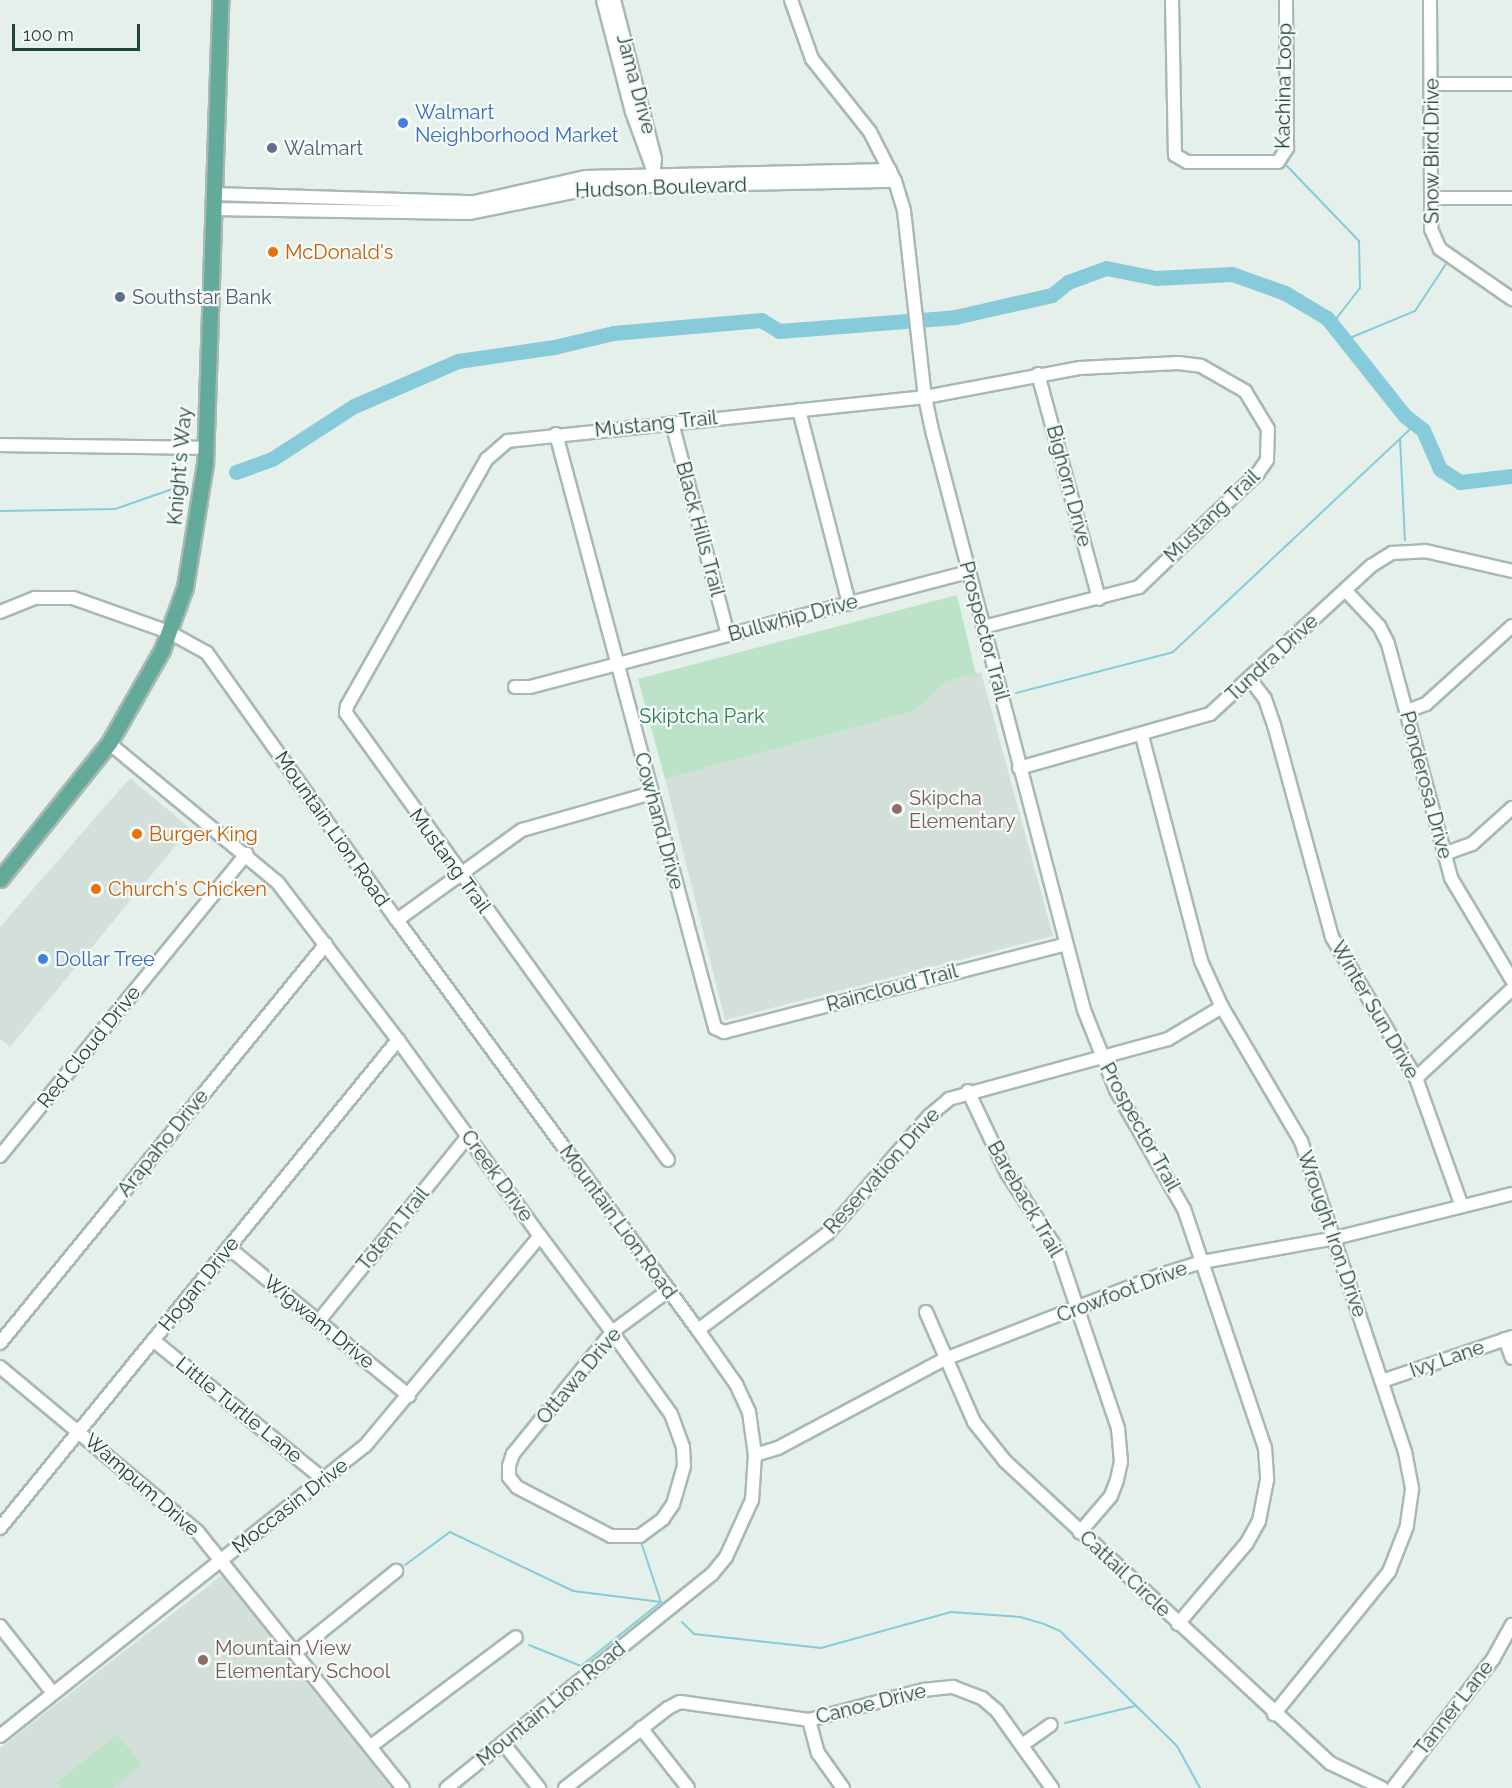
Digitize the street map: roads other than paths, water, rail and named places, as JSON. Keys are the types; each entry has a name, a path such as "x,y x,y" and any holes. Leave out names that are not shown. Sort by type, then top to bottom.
{"main road":[{"name":"Knight's Way","path":"0,879 109,743 144,686 169,632 192,557 205,448 220,0"}],"street":[{"name":"Jama Drive","path":"603,0 632,112 652,176"},
{"name":"Jama Drive","path":"614,0 655,159 652,176"},
{"name":"Prospector Trail","path":"791,0 812,59 870,132 893,176 904,211 925,397 1066,944 1100,1056 1128,1112 1175,1188 1265,1448 1268,1480 1258,1521 1246,1544 1178,1624"},
{"name":"Kachina Loop","path":"1172,0 1175,155 1187,162 1278,162 1287,148 1286,0"},
{"name":"Snow Bird Drive","path":"1430,0 1431,229 1440,249 1512,299"},
{"path":"1431,84 1512,84"},
{"name":"Hudson Boulevard","path":"213,201 292,196 354,204 439,207 482,213 575,190 652,176 893,176"},
{"path":"292,196 292,210"},
{"path":"1431,198 1512,198"},
{"name":"Hudson Boulevard","path":"213,201 292,210 354,204"},
{"name":"Mustang Trail","path":"668,1160 460,876 350,721 347,706 487,459 508,441 556,434 925,397 1038,374 1178,363 1201,366 1245,391 1269,429 1267,460 1258,473 1139,587 983,627"},
{"name":"Bighorn Drive","path":"1038,374 1099,598"},
{"path":"799,410 849,604"},
{"name":"Black Hills Trail","path":"672,423 728,635"},
{"name":"Cowhand Drive","path":"556,434 715,1028 719,1031"},
{"path":"0,445 205,448"},
{"name":"Tundra Drive","path":"1020,768 1142,736 1210,714 1381,558 1406,550 1512,571"},
{"name":"Bullwhip Drive","path":"515,687 530,687 969,572"},
{"name":"Ponderosa Drive","path":"1345,590 1379,626 1407,711 1444,854 1458,892 1512,980"},
{"name":"Mountain Lion Road","path":"0,612 35,598 73,598 169,632 207,653 397,920 698,1330 743,1397 755,1455 753,1490 738,1537 712,1574 447,1788"},
{"path":"1407,711 1426,704 1512,626"},
{"name":"Winter Sun Drive","path":"1250,678 1265,699 1271,717 1332,937 1416,1078 1461,1204"},
{"name":"Wrought Iron Drive","path":"1142,736 1201,961 1221,1007 1301,1141 1410,1469 1412,1489 1407,1526 1389,1572 1376,1593 1274,1714"},
{"name":"Creek Drive","path":"109,743 246,854 278,883 398,1040 671,1414 683,1448 681,1483 663,1519 640,1536 611,1536 556,1510 517,1487 509,1476"},
{"path":"397,920 532,825 652,793"},
{"path":"1444,854 1472,844 1512,808"},
{"name":"Red Cloud Drive","path":"0,1156 246,854"},
{"name":"Arapaho Drive","path":"0,1343 326,944"},
{"name":"Raincloud Trail","path":"719,1031 1066,944"},
{"path":"1416,1078 1512,988"},
{"name":"Reservation Drive","path":"698,1330 828,1233 938,1107 968,1091 1168,1039 1221,1007"},
{"name":"Hogan Drive","path":"0,1528 398,1040"},
{"name":"Bareback Trail","path":"968,1091 1007,1173 1058,1251 1080,1309 1118,1428 1121,1462 1111,1496 1080,1532"},
{"name":"Totem Trail","path":"318,1322 468,1136"},
{"name":"Crowfoot Drive","path":"755,1455 778,1448 945,1359 1080,1309 1160,1275 1202,1262 1335,1238 1461,1204 1512,1194"},
{"name":"Moccasin Drive","path":"0,1736 365,1446 540,1236"},
{"name":"Wigwam Drive","path":"229,1248 409,1396"},
{"name":"Ottawa Drive","path":"509,1476 513,1454 612,1332 669,1290"},
{"name":"Cattail Circle","path":"926,1312 974,1422 988,1443 1274,1714 1330,1763 1382,1788"},
{"path":"1509,1338 1512,1358"},
{"name":"Ivy Lane","path":"1382,1381 1509,1338"},
{"name":"Little Turtle Lane","path":"153,1340 324,1480"},
{"name":"Wampum Drive","path":"0,1367 168,1504 222,1560 403,1788"},
{"path":"296,1652 396,1571"},
{"name":"Tanner Lane","path":"1393,1788 1493,1659 1512,1625"},
{"path":"0,1626 53,1694"},
{"path":"371,1746 516,1637"},
{"name":"Canoe Drive","path":"565,1788 668,1708 692,1701 809,1720 923,1690 953,1687 982,1698 1022,1745 1052,1788"},
{"path":"809,1720 818,1753 843,1788"},
{"path":"1022,1745 1051,1725"},
{"path":"641,1728 688,1788"},
{"path":"503,1743 539,1788"}],"waterway":[{"path":"1287,166 1359,241 1360,288 1332,324"},
{"path":"1345,340 1415,311 1446,264"},
{"path":"236,472 272,459 354,406 458,361 554,347 613,333 761,320 779,331 955,317 1052,295 1068,282 1106,268 1156,278 1232,274 1285,293 1327,318 1405,416 1423,430 1440,469 1460,482 1512,476"},
{"path":"1016,693 1173,652 1416,424"},
{"path":"1400,439 1405,540"},
{"path":"0,511 115,509 178,487"},
{"path":"405,1565 450,1532 573,1591 661,1602"},
{"path":"641,1542 661,1602"},
{"path":"529,1645 581,1666 661,1602"},
{"path":"682,1622 694,1634 821,1648 951,1612 1020,1617 1044,1624 1060,1631 1177,1746 1200,1788"},
{"path":"1065,1723 1135,1706"}],"place":[{"name":"Walmart Neighborhood Market","path":"403,123"},
{"name":"Walmart","path":"272,148"},
{"name":"McDonald's","path":"273,252"},
{"name":"Southstar Bank","path":"120,297"},
{"name":"Skipcha Elementary","path":"897,809"},
{"name":"Burger King","path":"137,834"},
{"name":"Church's Chicken","path":"96,889"},
{"name":"Dollar Tree","path":"43,959"},
{"name":"Mountain View Elementary School","path":"203,1660"}],"park label":[{"name":"Skiptcha Park","path":"702,716"}]}
